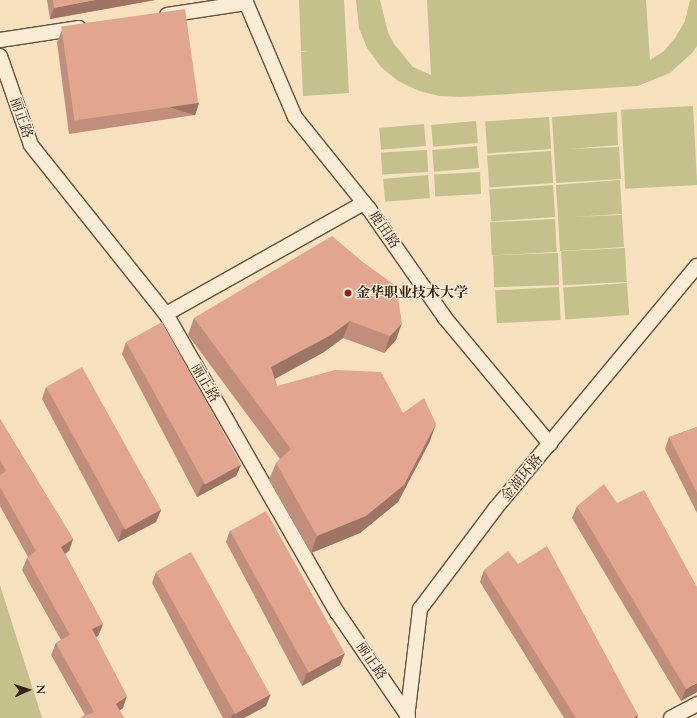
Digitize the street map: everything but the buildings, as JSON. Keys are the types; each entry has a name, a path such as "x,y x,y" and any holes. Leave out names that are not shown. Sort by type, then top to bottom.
{"street":[{"path":"154,17 245,2"},
{"name":"鹿田路","path":"245,2 295,117 364,203 445,318 550,444"},
{"path":"0,40 92,26"},
{"name":"丽正路","path":"0,56 30,145 166,314 337,612 408,717"},
{"path":"166,314 364,203"},
{"name":"金湖环路","path":"408,717 420,609 496,510 697,266"},
{"path":"671,718 697,704"}],"shaded area":[{"path":"299,0 344,0 349,93 303,96 301,52 309,51 301,51"},
{"path":"356,0 380,0 388,32 394,44 413,67 431,75 427,0 646,0 650,60 664,51 675,38 685,21 690,0 697,0 697,46 692,53 670,73 638,86 460,97 439,96 419,91 398,81 381,67 367,48 359,28"},
{"path":"693,106 697,185 625,189 621,110"},
{"path":"617,112 618,145 570,149 619,147 621,179 556,183 552,117"},
{"path":"549,117 551,149 487,153 485,121"},
{"path":"476,121 478,143 433,147 431,125"},
{"path":"424,124 426,146 381,150 379,128"},
{"path":"477,146 479,168 434,172 432,150"},
{"path":"427,150 428,172 382,174 381,152"},
{"path":"551,151 553,183 489,187 487,155"},
{"path":"480,172 481,194 435,196 434,174"},
{"path":"428,175 430,198 385,202 383,179"},
{"path":"620,180 622,214 571,217 622,215 624,247 560,251 556,185"},
{"path":"553,185 555,217 491,221 489,189"},
{"path":"555,219 557,252 492,255 490,222"},
{"path":"625,248 627,282 563,285 561,251"},
{"path":"558,253 559,285 494,287 493,255"},
{"path":"627,283 629,315 565,319 563,287"},
{"path":"559,287 561,320 497,323 495,290"},
{"path":"0,585 42,718 0,718"}],"place":[{"name":"金华职业技术大学","path":"348,293"}]}
